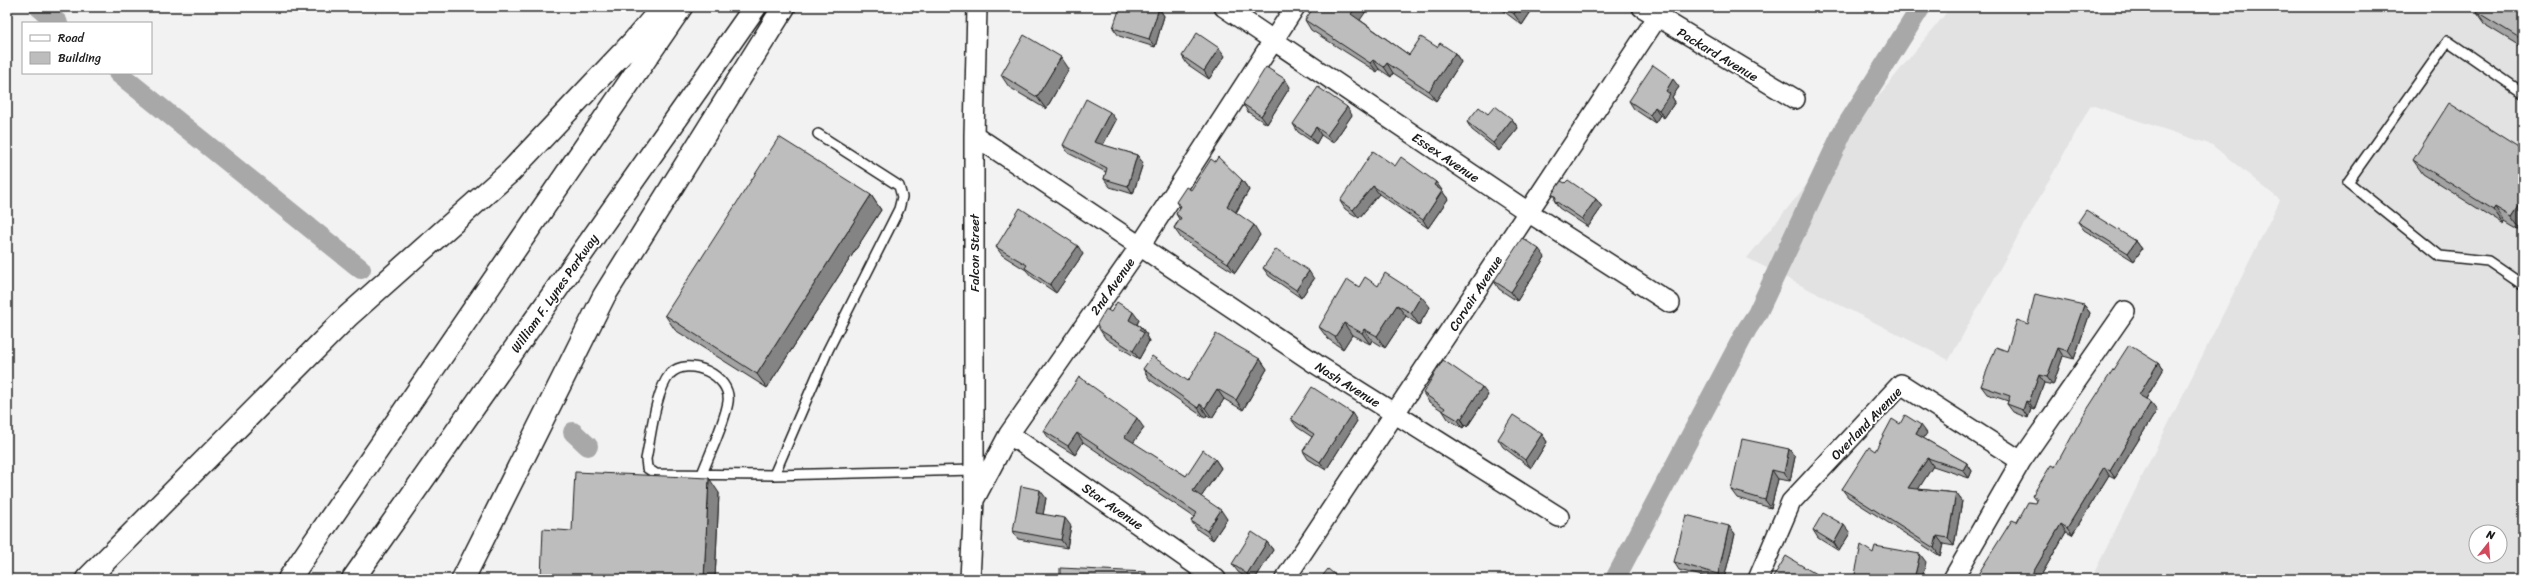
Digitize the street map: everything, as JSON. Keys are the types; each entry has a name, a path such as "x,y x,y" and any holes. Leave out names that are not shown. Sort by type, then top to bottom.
{"highway":[{"path":"87,579 348,316 510,171 634,41 663,7"},
{"path":"289,579 681,7"},
{"name":"William F. Lynes Parkway","path":"353,579 755,7"},
{"path":"463,579 604,296 784,7"}],"street":[{"name":"Falcon Street","path":"974,500 974,135 977,7"},
{"name":"Essex Avenue","path":"1224,7 1274,39 1528,212 1670,303"},
{"name":"2nd Avenue","path":"970,579 974,500 1010,434 1140,246 1295,7"},
{"name":"Packard Avenue","path":"1655,10 1795,100"},
{"name":"Corvair Avenue","path":"1285,579 1528,212 1655,10"},
{"name":"Nash Avenue","path":"974,135 1309,360 1559,517"},
{"path":"1953,579 2021,462 2125,311"},
{"name":"Overland Avenue","path":"1758,579 1791,502 1901,384 2021,462"},
{"name":"Star Avenue","path":"1010,434 1216,579"}],"lane":[{"path":"2523,93 2448,41 2348,182 2440,256 2488,261 2523,285"},
{"path":"774,476 828,350 899,209 902,197 899,186 818,134"},
{"path":"702,474 728,401 727,388 720,380 702,368 682,368 671,373 663,385 646,459 647,468 656,474 774,476 974,470"}],"shaded area":[{"path":"1951,7 2523,7 2523,579 2091,579 2280,200 2212,145 2091,105 1949,360 1747,258"}],"building":[{"path":"1120,7 1159,8 1149,39 1113,28"},
{"path":"1314,7 1356,7 1351,14 1409,55 1421,37 1437,47 1440,43 1455,53 1429,91 1387,63 1384,67 1373,60 1370,63 1305,20"},
{"path":"1505,7 1518,7 1514,14"},
{"path":"2480,7 2523,7 2523,40 2477,12"},
{"path":"1197,33 1219,48 1204,71 1182,56"},
{"path":"1024,35 1061,57 1037,97 1001,75"},
{"path":"1653,65 1673,79 1666,91 1670,94 1659,110 1655,107 1650,115 1629,101"},
{"path":"1266,67 1285,79 1261,116 1243,104"},
{"path":"1318,87 1347,107 1327,135 1316,127 1310,136 1293,124"},
{"path":"1086,99 1110,112 1094,142 1137,155 1128,186 1104,179 1107,168 1063,145"},
{"path":"2449,103 2523,150 2523,200 2512,217 2495,207 2493,210 2413,160"},
{"path":"1495,106 1512,119 1493,143 1467,122 1479,107 1488,114"},
{"path":"779,137 871,195 757,374 665,315"},
{"path":"1373,151 1395,166 1401,157 1436,182 1434,185 1442,191 1423,220 1373,186 1353,210 1340,201"},
{"path":"1218,157 1242,180 1227,206 1254,225 1228,263 1174,228 1181,218 1176,214 1181,206 1176,202 1186,187 1191,190 1211,159 1215,162"},
{"path":"1568,180 1596,199 1582,219 1554,200 1556,197 1552,194 1561,181 1565,183"},
{"path":"1020,208 1078,246 1050,285 1025,268 1027,265 996,247"},
{"path":"2086,210 2136,241 2128,253 2078,222"},
{"path":"1522,238 1539,249 1511,292 1494,281"},
{"path":"1276,249 1309,271 1296,290 1263,268"},
{"path":"1385,273 1421,296 1411,313 1397,305 1377,336 1364,329 1362,333 1344,323 1335,337 1319,327 1347,279 1359,287 1365,277 1378,286"},
{"path":"2035,294 2084,305 2068,351 2058,348 2047,377 2039,375 2029,402 2026,401 2023,410 2007,404 2010,396 1981,386 1996,347 2007,351 2017,320 2028,324"},
{"path":"1117,302 1133,312 1129,320 1141,327 1139,330 1144,333 1133,351 1100,330 1097,324 1106,309 1111,312"},
{"path":"1216,334 1260,359 1236,400 1217,389 1205,408 1200,404 1198,408 1143,369 1152,356 1188,381"},
{"path":"2129,345 2158,363 2139,395 2151,402 2110,471 2104,467 2067,528 2061,524 2031,576 2036,579 1975,579 2012,520 2017,522 2028,502 2036,503 2038,498 2032,496 2051,465 2055,467 2083,416"},
{"path":"1443,360 1482,387 1461,419 1460,417 1458,420 1443,411 1445,408 1423,393"},
{"path":"1079,377 1137,418 1125,437 1186,476 1203,450 1215,459 1193,491 1221,510 1207,531 1191,521 1197,513 1077,433 1068,446 1044,431"},
{"path":"1312,387 1352,413 1320,462 1303,451 1314,434 1291,419"},
{"path":"1513,415 1542,434 1525,460 1498,439"},
{"path":"1905,415 1921,425 1916,434 1967,463 1963,470 1928,458 1908,488 1956,493 1948,538 1937,536 1934,548 1842,489 1869,447 1875,451 1892,419 1900,424"},
{"path":"1742,439 1789,449 1784,473 1772,470 1765,500 1731,490"},
{"path":"575,472 709,478 704,579 541,578 543,529 572,531"},
{"path":"1021,486 1040,490 1036,513 1065,518 1061,540 1013,531"},
{"path":"1823,513 1844,525 1834,543 1813,530"},
{"path":"1686,515 1729,526 1718,574 1674,562"},
{"path":"1252,532 1267,542 1247,574 1232,564"},
{"path":"1861,545 1873,553 1875,546 1920,554 1914,579 1854,579"},
{"path":"1786,556 1824,579 1772,579"},
{"path":"1060,568 1146,572 1146,576 1159,576 1159,579 1060,579"},
{"path":"1328,569 1340,579 1320,579"}],"waterway":[{"path":"39,7 57,22"},
{"path":"1615,579 1747,329 1757,314 1843,131 1921,7"},
{"path":"119,74 361,269"},
{"path":"573,432 588,446"}]}
